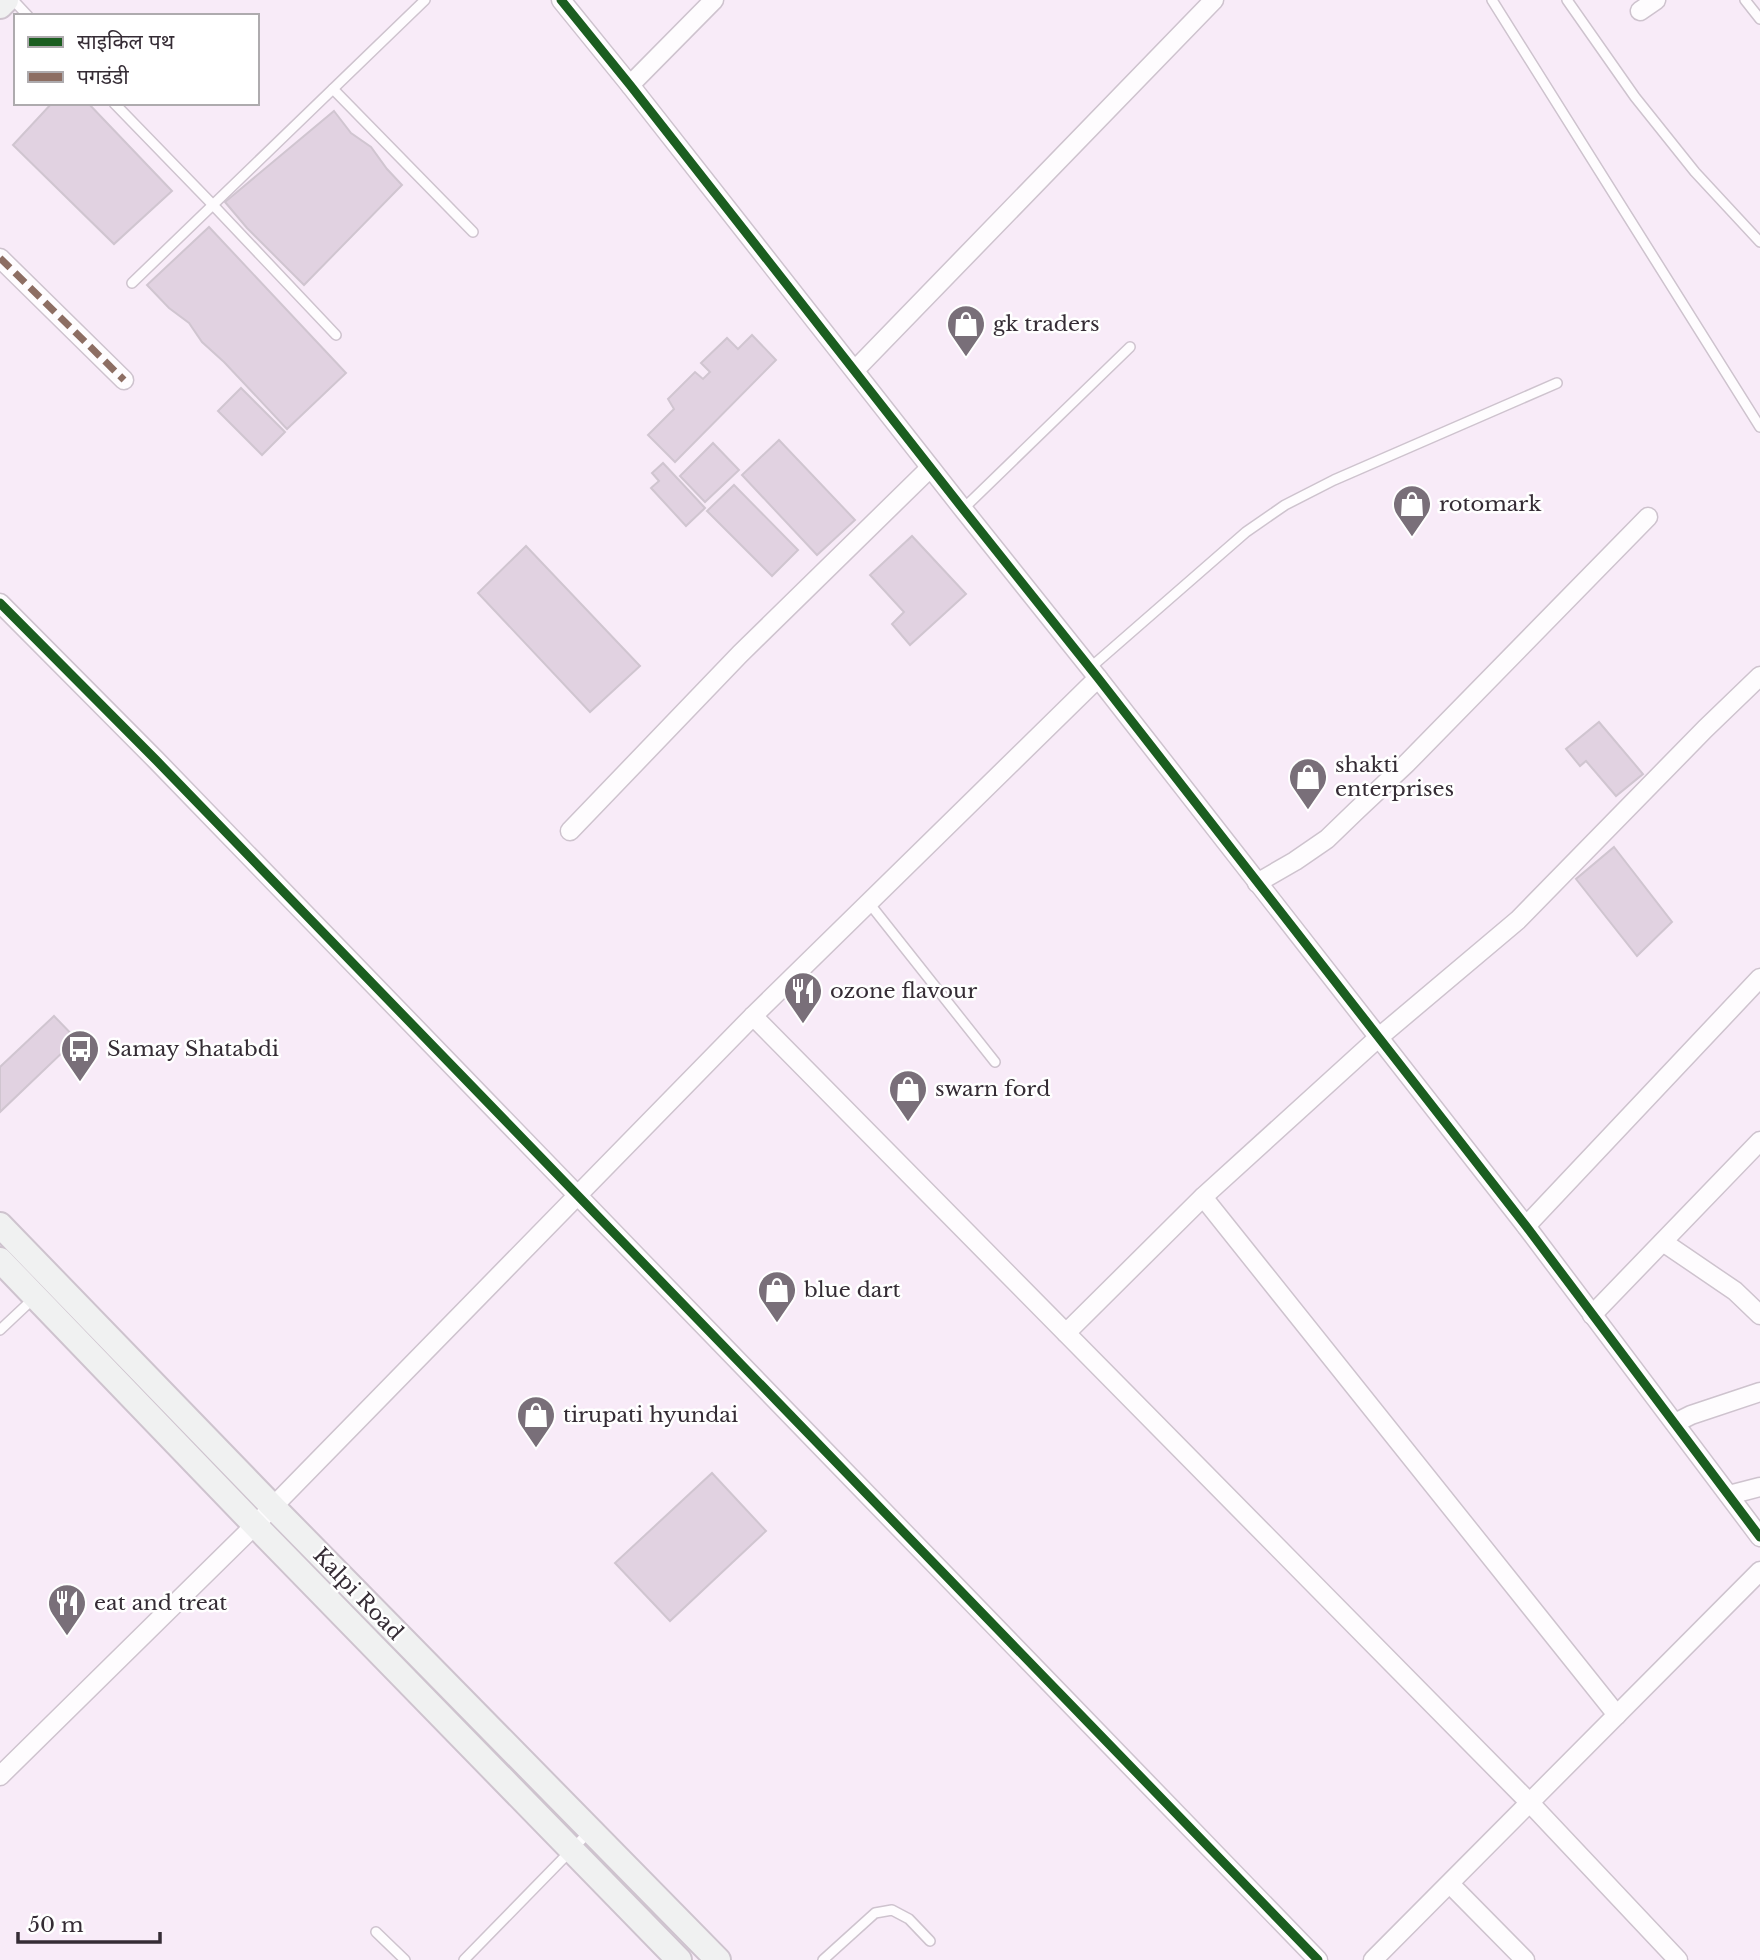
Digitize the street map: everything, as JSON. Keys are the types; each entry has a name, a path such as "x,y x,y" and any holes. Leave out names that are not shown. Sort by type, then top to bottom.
{"main road":[{"path":"0,6 6,0"},
{"name":"Kalpi Road","path":"0,1225 718,1960"},
{"name":"Kalpi Road","path":"0,1260 679,1960"}],"street":[{"path":"561,0 1094,673 1526,1226 1760,1537"},
{"path":"630,85 714,0"},
{"path":"855,370 1214,0"},
{"path":"1640,11 1656,0"},
{"path":"0,258 124,380"},
{"path":"570,831 740,654 930,468"},
{"path":"1257,883 1327,839 1407,763 1648,517"},
{"path":"0,603 156,760 1318,1960"},
{"path":"0,1776 255,1525 753,1016 869,903 1094,673"},
{"path":"1066,1333 1203,1197 1378,1038 1518,920 1760,676"},
{"path":"1526,1226 1760,978"},
{"path":"753,1016 1530,1803 1678,1960"},
{"path":"1592,1315 1662,1242 1758,1150"},
{"path":"1203,1197 1617,1716"},
{"path":"1662,1242 1735,1291 1760,1315"},
{"path":"1675,1423 1760,1392"},
{"path":"1729,1495 1760,1487"},
{"path":"1373,1960 1760,1571"},
{"path":"1450,1884 1525,1960"}],"lane":[{"path":"13,0 26,14"},
{"path":"132,283 425,0"},
{"path":"1492,0 1760,427"},
{"path":"1567,0 1635,97 1695,172 1760,242"},
{"path":"1745,0 1760,19"},
{"path":"332,89 472,232"},
{"path":"116,105 336,335"},
{"path":"963,509 1130,347"},
{"path":"1094,673 1246,532 1285,505 1334,480 1557,383"},
{"path":"869,903 995,1062"},
{"path":"0,1330 35,1297"},
{"path":"464,1960 590,1830"},
{"path":"823,1960 875,1913 892,1910 909,1919 930,1941"},
{"path":"376,1932 405,1960"}],"building":[{"path":"50,105 90,105 172,191 114,244 13,145"},
{"path":"334,111 351,133 371,147 402,185 304,285 225,202"},
{"path":"209,227 346,373 287,429 202,342 189,323 169,308 147,285"},
{"path":"752,335 776,360 675,462 648,435 674,409 668,399 695,372 703,379 710,372 701,363 727,338 738,349"},
{"path":"241,388 285,432 262,455 218,411"},
{"path":"779,440 855,520 817,555 742,475"},
{"path":"713,443 739,470 705,502 680,476"},
{"path":"663,463 705,508 686,526 651,488 659,481 652,473"},
{"path":"734,485 798,550 772,576 707,511"},
{"path":"912,536 966,594 910,645 892,624 904,612 870,575"},
{"path":"526,546 640,666 590,712 478,593"},
{"path":"1599,722 1643,774 1616,796 1586,761 1580,766 1566,749"},
{"path":"1614,847 1672,922 1637,956 1576,879"},
{"path":"54,1016 84,1047 76,1054 68,1047 0,1112 0,1067"},
{"path":"712,1473 766,1531 670,1621 615,1563"}],"marked path":[{"path":"0,258 124,380"}],"cycle path":[{"path":"561,0 1098,678 1526,1226 1760,1537"},
{"path":"0,603 156,760 1318,1960"}],"place":[{"name":"gk traders","path":"966,358"},
{"name":"rotomark","path":"1412,538"},
{"name":"shakti enterprises","path":"1308,811"},
{"name":"ozone flavour","path":"803,1025"},
{"name":"Samay Shatabdi","path":"80,1083"},
{"name":"swarn ford","path":"908,1123"},
{"name":"blue dart","path":"777,1324"},
{"name":"tirupati hyundai","path":"536,1449"},
{"name":"eat and treat","path":"67,1637"}]}
